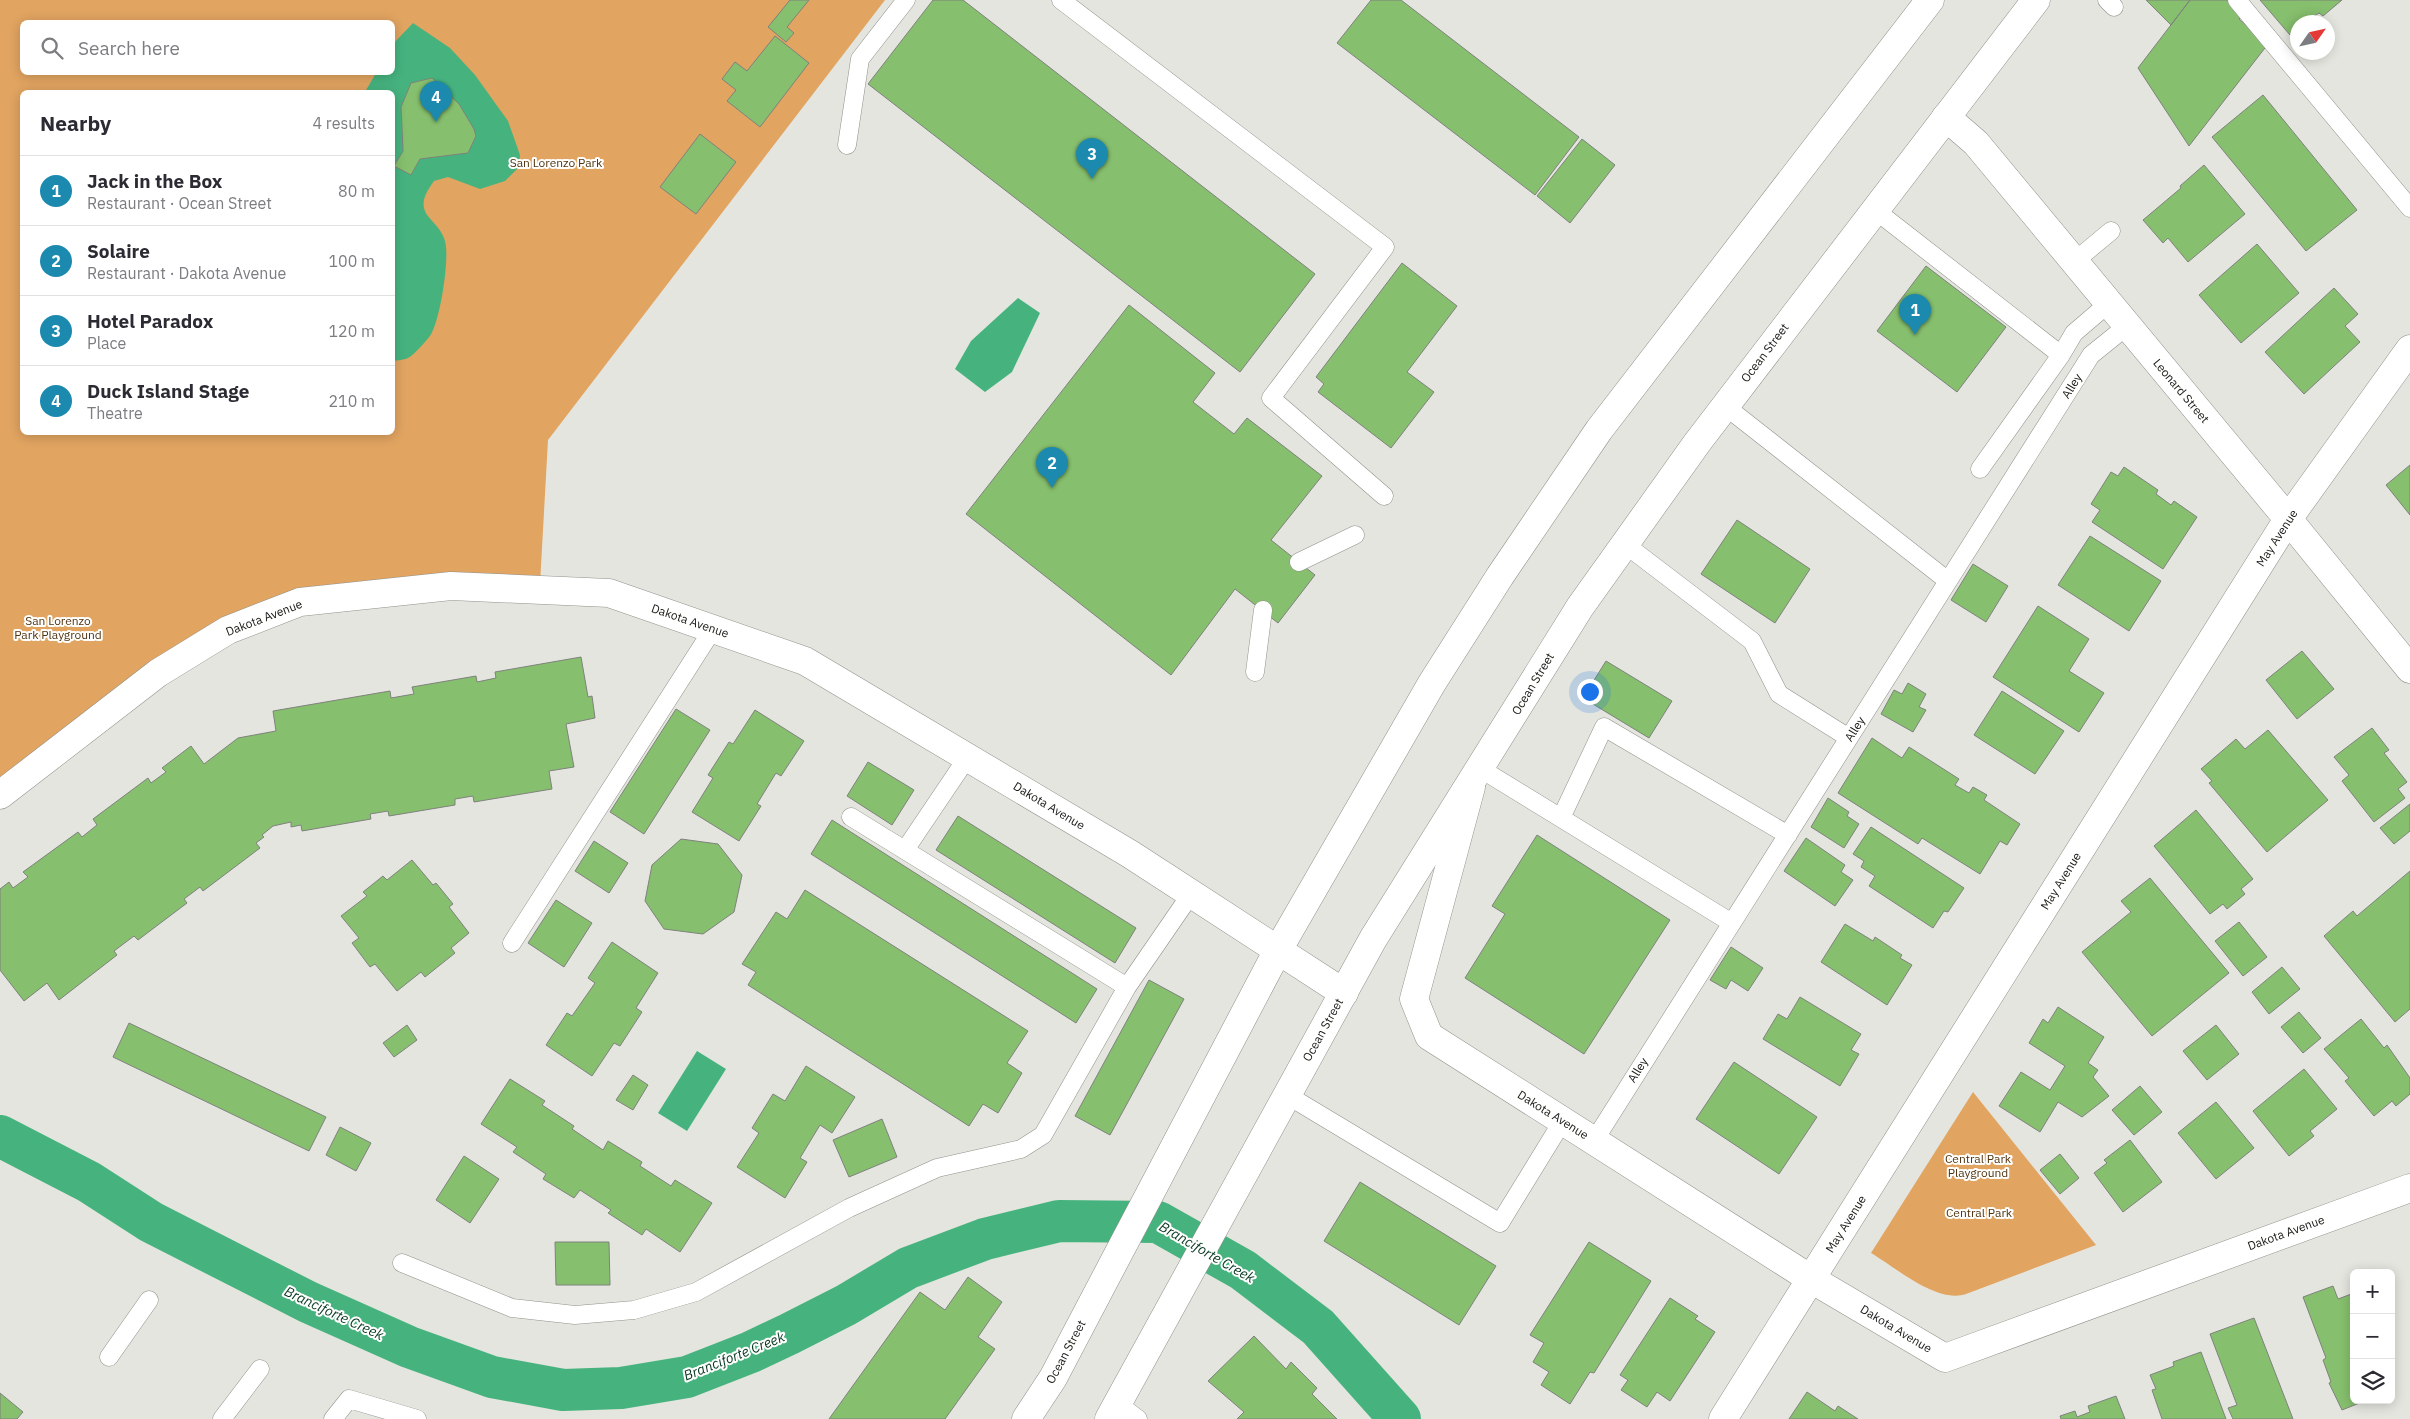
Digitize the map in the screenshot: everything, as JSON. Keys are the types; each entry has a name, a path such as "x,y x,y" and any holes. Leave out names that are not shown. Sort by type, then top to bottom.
{"street":[{"name":"Ocean Street","path":"1026,1419 1053,1378 1167,1157 1278,950 1432,683 1500,576 1599,430 1930,0"},
{"name":"Ocean Street","path":"1122,1414 1179,1292 1374,939 1580,607 1725,406 2036,0"},
{"name":"Leonard Street","path":"1946,117 1976,143 2288,518 2410,670"},
{"name":"May Avenue","path":"1723,1419 2288,518 2410,349"},
{"name":"Dakota Avenue","path":"0,794 158,673 228,630 300,602 451,586 609,593 805,661 1130,854 1344,993"},
{"name":"Dakota Avenue","path":"1477,775 1414,999 1429,1036 1811,1280 1945,1358 2410,1188"}],"lane":[{"path":"846,145 860,59 906,0"},
{"path":"1061,0 1385,247 1270,398 1384,496"},
{"path":"2237,0 2410,208"},
{"path":"1874,210 2061,355"},
{"path":"2075,261 2111,231"},
{"path":"1980,469 2061,355 2074,333 2109,304"},
{"name":"Alley","path":"1594,1141 2092,354 2127,326"},
{"path":"1725,406 1948,581"},
{"path":"1299,562 1355,535"},
{"path":"1626,544 1752,641 1779,694 1849,738"},
{"path":"1255,672 1263,610"},
{"path":"512,943 713,629"},
{"path":"1561,818 1604,726 1788,834"},
{"path":"905,850 967,758"},
{"path":"1477,775 1561,818 1732,923"},
{"path":"851,817 1127,987"},
{"path":"402,1263 512,1308 575,1315 634,1310 696,1292 858,1204 938,1168 1021,1149 1043,1135 1127,987 1191,894"},
{"path":"1287,1096 1500,1223 1562,1122"},
{"path":"109,1357 149,1300"},
{"path":"222,1419 260,1370"},
{"path":"333,1419 349,1399 417,1419"}],"green space":[{"name":"San Lorenzo Park","path":"0,0 885,0 548,440 540,584 477,582 269,621 176,672 0,804"},
{"name":"Central Park","path":"1973,1092 2096,1245 1966,1294 1955,1296 1942,1294 1930,1289 1904,1275 1871,1253"}],"shaded area":[{"path":"413,23 450,48 475,75 508,121 520,155 519,167 505,181 480,189 448,177 434,181 427,193 424,209 441,233 446,249 445,275 437,318 430,336 417,351 408,358 395,361 395,90 366,90 375,75 395,75 395,42"},
{"path":"1018,298 1040,313 1012,372 985,392 955,369 971,341"},
{"path":"697,1051 726,1069 687,1131 658,1113"}],"building":[{"path":"790,0 809,0 787,27 794,33 786,42 768,27"},
{"path":"933,0 963,0 1315,274 1240,372 868,84"},
{"path":"1371,0 1401,0 1579,137 1535,195 1337,43"},
{"path":"2146,0 2190,0 2171,25"},
{"path":"2190,0 2228,0 2244,12 2239,19 2268,44 2189,146 2138,68"},
{"path":"2260,0 2342,0 2324,15 2319,13 2316,15 2290,15 2290,35"},
{"path":"775,36 809,63 760,127 727,101 736,90 722,79 735,62 747,71"},
{"path":"432,78 459,104 474,129 476,136 468,153 420,159 411,175 395,167 395,164 403,151 401,107 411,83"},
{"path":"2263,95 2357,210 2306,251 2212,137"},
{"path":"700,134 736,162 696,214 660,187"},
{"path":"1582,139 1615,165 1570,223 1537,196"},
{"path":"2204,165 2245,214 2188,262 2168,238 2163,243 2143,220 2181,188 2180,186"},
{"path":"2257,244 2299,293 2241,343 2199,295"},
{"path":"1402,263 1457,306 1407,372 1434,392 1391,448 1318,392 1324,384 1316,377"},
{"path":"1926,266 2006,327 1957,392 1877,331"},
{"path":"2334,288 2358,314 2345,326 2360,342 2304,394 2265,352"},
{"path":"1129,305 1215,373 1193,402 1234,434 1247,418 1322,476 1271,540 1315,575 1278,623 1235,589 1171,675 966,514"},
{"path":"2410,465 2410,515 2386,485"},
{"path":"2124,467 2158,490 2156,494 2171,505 2174,501 2197,517 2163,569 2092,522 2100,510 2091,504 2111,472 2118,476"},
{"path":"1737,520 1810,569 1775,623 1701,574"},
{"path":"2090,536 2161,581 2129,631 2058,585"},
{"path":"1973,564 2008,586 1986,622 1951,600"},
{"path":"2038,606 2089,639 2069,671 2104,693 2079,732 1993,677"},
{"path":"2302,651 2334,689 2297,719 2266,680"},
{"path":"581,657 588,697 592,696 595,718 566,724 574,767 549,771 552,789 474,802 473,796 455,799 455,805 389,816 388,811 370,814 371,819 302,831 301,825 291,827 291,822 273,826 256,843 260,848 203,891 200,887 184,899 187,903 138,940 134,936 114,951 117,955 59,1000 47,983 24,1001 0,970 0,889 9,882 13,888 28,877 23,872 78,832 82,837 97,825 93,819 148,778 151,783 166,772 162,768 191,746 204,764 238,738 276,731 273,711 390,691 391,698 414,694 412,687 476,676 477,682 496,678 495,672"},
{"path":"1606,661 1672,701 1649,738 1583,698"},
{"path":"1908,683 1926,694 1919,707 1926,710 1913,732 1881,714 1894,690 1902,694"},
{"path":"2002,691 2064,731 2035,774 1974,735"},
{"path":"676,709 710,730 644,834 610,812"},
{"path":"755,710 804,741 781,776 776,773 757,804 761,806 739,841 692,812 713,778 708,775 729,742 733,744"},
{"path":"2372,728 2389,750 2384,753 2407,782 2398,789 2405,798 2374,822 2342,781 2349,775 2334,757"},
{"path":"2268,730 2328,800 2267,852 2209,783 2212,781 2201,769 2236,739 2245,749"},
{"path":"1872,738 1902,758 1909,747 1959,779 1955,785 1969,793 1973,787 1987,795 1984,800 2020,824 2007,845 2000,841 1980,874 1922,838 1918,844 1838,793"},
{"path":"868,762 914,790 892,825 847,796"},
{"path":"1828,798 1849,812 1847,816 1859,824 1844,848 1811,827"},
{"path":"2410,804 2410,831 2394,844 2380,828"},
{"path":"2196,810 2253,879 2241,889 2245,894 2227,909 2223,904 2210,914 2154,846"},
{"path":"958,816 1136,928 1115,963 936,850"},
{"path":"832,820 1097,989 1076,1023 811,854"},
{"path":"1871,827 1964,888 1948,912 1944,911 1933,928 1869,886 1875,876 1861,867 1864,861 1853,854"},
{"path":"1537,835 1670,920 1584,1054 1465,978 1505,914 1492,906"},
{"path":"1806,838 1845,865 1841,872 1853,880 1835,906 1784,871"},
{"path":"681,839 718,844 742,875 734,912 703,934 664,929 645,901 652,865"},
{"path":"594,841 628,863 609,893 575,871"},
{"path":"412,860 433,885 436,883 453,904 449,907 469,933 451,948 455,953 425,977 421,972 397,991 375,964 370,967 352,943 359,938 341,916 367,896 363,892 383,876 387,880"},
{"path":"2410,871 2410,1009 2395,1022 2324,936 2353,911 2357,916"},
{"path":"2150,878 2229,973 2152,1036 2082,952 2131,912 2121,901"},
{"path":"805,890 1028,1031 1007,1063 1022,1073 998,1113 983,1104 969,1126 748,985 756,972 742,964 776,912 787,919"},
{"path":"556,900 592,923 564,967 528,943"},
{"path":"2239,922 2267,957 2243,976 2215,941"},
{"path":"1845,924 1873,941 1875,937 1902,955 1900,958 1912,965 1887,1005 1821,962"},
{"path":"612,942 658,973 636,1008 642,1012 620,1046 614,1043 592,1076 546,1045 567,1013 572,1016 595,983 588,978"},
{"path":"1731,947 1763,968 1748,991 1731,980 1726,989 1710,980"},
{"path":"2282,967 2300,989 2269,1014 2252,992"},
{"path":"1149,980 1184,999 1110,1135 1075,1116"},
{"path":"1800,997 1861,1034 1851,1050 1859,1054 1840,1086 1763,1039 1778,1014 1787,1019"},
{"path":"2058,1007 2104,1037 2088,1063 2098,1070 2093,1077 2109,1096 2082,1117 2058,1102 2040,1132 1999,1106 2021,1072 2050,1090 2065,1066 2029,1043 2043,1019 2048,1023"},
{"path":"2299,1012 2321,1038 2303,1053 2281,1027"},
{"path":"2361,1019 2384,1048 2387,1045 2410,1078 2410,1094 2396,1106 2392,1101 2374,1116 2345,1081 2349,1078 2324,1049"},
{"path":"129,1023 326,1117 309,1151 113,1057"},
{"path":"407,1025 417,1040 394,1057 383,1043"},
{"path":"2216,1025 2239,1054 2207,1080 2183,1051"},
{"path":"1734,1062 1817,1117 1779,1174 1696,1119"},
{"path":"806,1066 855,1097 832,1133 820,1125 800,1158 807,1162 785,1198 737,1167 759,1133 752,1128 773,1094 785,1101"},
{"path":"2304,1069 2337,1109 2310,1131 2314,1136 2289,1156 2253,1111"},
{"path":"633,1075 648,1085 633,1110 616,1100"},
{"path":"510,1079 545,1101 542,1105 574,1126 572,1129 603,1150 608,1141 642,1162 640,1166 671,1186 675,1180 712,1203 680,1252 646,1229 642,1235 608,1213 611,1210 580,1190 574,1198 543,1179 546,1174 513,1152 517,1147 481,1124"},
{"path":"2140,1086 2162,1112 2134,1135 2112,1110"},
{"path":"2216,1102 2254,1148 2216,1179 2178,1133"},
{"path":"882,1119 897,1157 849,1177 833,1140"},
{"path":"340,1127 371,1143 356,1171 326,1155"},
{"path":"2130,1140 2162,1182 2123,1212 2094,1173 2107,1163 2104,1160"},
{"path":"2060,1154 2079,1178 2060,1194 2040,1170"},
{"path":"464,1156 499,1179 470,1223 436,1200"},
{"path":"1360,1182 1496,1266 1459,1325 1324,1241"},
{"path":"555,1242 609,1242 610,1285 556,1285"},
{"path":"1589,1242 1651,1281 1594,1373 1590,1372 1570,1404 1541,1385 1549,1372 1533,1362 1544,1343 1530,1335"},
{"path":"968,1277 1002,1302 978,1337 995,1349 945,1419 829,1419 920,1292 945,1310"},
{"path":"2333,1286 2338,1299 2350,1294 2350,1404 2357,1404 2342,1410 2329,1383 2331,1382 2323,1360 2326,1358 2303,1297"},
{"path":"1670,1298 1698,1316 1695,1319 1715,1332 1670,1401 1657,1392 1647,1407 1621,1390 1628,1380 1620,1375"},
{"path":"2254,1318 2293,1419 2233,1419 2228,1408 2237,1405 2210,1334"},
{"path":"1254,1336 1286,1369 1291,1362 1317,1388 1312,1394 1337,1419 1237,1419 1244,1412 1208,1381"},
{"path":"2201,1352 2226,1419 2162,1419 2152,1390 2156,1389 2150,1375 2174,1366 2173,1362"},
{"path":"1807,1392 1835,1411 1838,1406 1858,1419 1789,1419"},
{"path":"0,1393 23,1412 17,1419 0,1419"},
{"path":"2116,1396 2125,1419 2061,1419 2060,1416 2075,1411 2077,1417 2090,1412 2088,1406"}],"waterway":[{"name":"Branciforte Creek","path":"0,1136 89,1182 151,1222 308,1302 409,1347 492,1377 563,1390 621,1388 687,1377 751,1352 789,1334 846,1305 908,1268 985,1239 1059,1221 1158,1222 1243,1270 1318,1327 1400,1419"}],"place":[{"name":"Duck Island Stage","path":"436,122"},
{"name":"Hotel Paradox","path":"1092,179"},
{"name":"Jack in the Box","path":"1915,335"},
{"name":"Solaire","path":"1052,488"}],"park label":[{"name":"San Lorenzo Park Playground","path":"58,628"},
{"name":"Central Park Playground","path":"1978,1166"}]}
